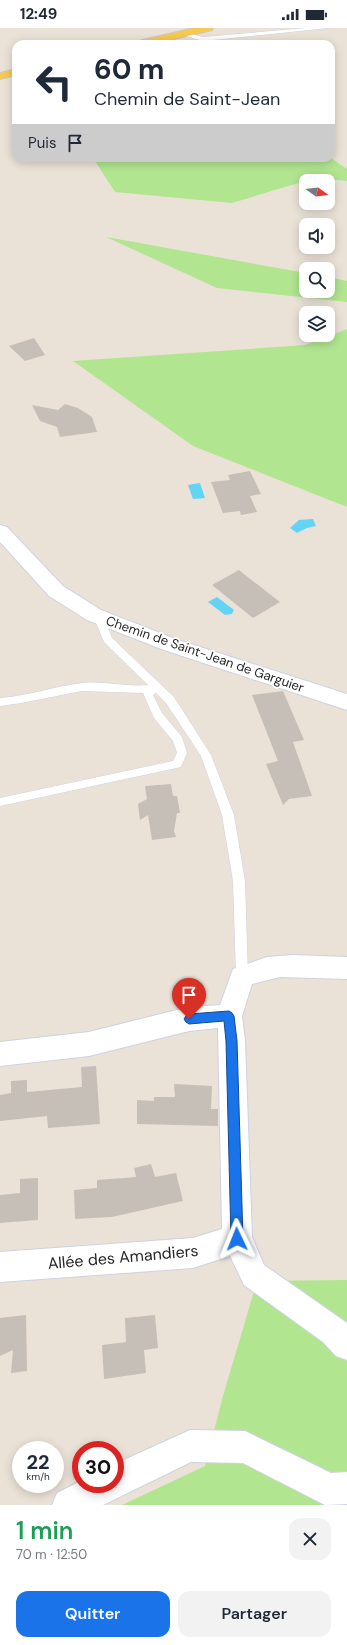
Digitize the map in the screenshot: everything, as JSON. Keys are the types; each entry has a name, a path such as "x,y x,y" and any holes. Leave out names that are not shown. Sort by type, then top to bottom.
{"main road":[{"path":"156,40 208,28"},
{"path":"0,76 12,73"}],"street":[{"name":"Chemin de Saint-Jean de Garguier","path":"0,531 56,591 99,618 171,645 347,702"},
{"path":"347,968 285,966 256,969 242,977 229,1016 232,1041 237,1239 254,1275 334,1331 347,1345"},
{"path":"0,1054 89,1044 189,1019 229,1016"},
{"name":"Allée des Amandiers","path":"0,1267 59,1264 193,1253 237,1239"},
{"path":"124,1477 190,1446 245,1447 329,1490 347,1488"},
{"path":"69,1505 92,1493"}],"lane":[{"path":"182,34 203,39 325,28"},
{"path":"99,618 108,640 170,700 206,755 228,815 239,881 242,977"},
{"path":"0,702 16,701 82,687 143,690 156,687"},
{"path":"0,802 177,764 182,753 178,740 158,715 147,694 156,687"}],"green space":[{"path":"335,161 347,169 347,181 335,180 335,174 299,174 299,183 232,203 115,192 96,162 335,162"},
{"path":"106,237 299,272 299,297 217,288"},
{"path":"335,278 347,281 347,302 310,298 335,298"},
{"path":"347,329 347,507 193,446 73,361 305,345 313,342 335,342 335,334"},
{"path":"347,1280 347,1505 122,1505 205,1466 223,1396 257,1281"}],"water":[{"path":"200,483 205,498 193,499 188,485"},
{"path":"313,519 316,526 307,528 297,533 290,528 299,520"},
{"path":"217,597 234,610 232,614 225,615 208,602"}],"building":[{"path":"34,338 45,355 25,361 9,346"},
{"path":"65,404 78,408 92,417 97,432 60,437 57,427 40,421 32,405 58,410"},
{"path":"250,471 261,494 250,496 257,512 241,515 240,511 223,513 211,482 230,480 228,475"},
{"path":"239,570 280,602 253,618 212,585"},
{"path":"283,691 304,740 293,742 312,796 289,799 283,805 266,764 278,761 252,695"},
{"path":"171,784 173,796 177,796 180,813 177,813 174,831 176,837 152,840 148,815 140,820 138,804 147,799 145,786"},
{"path":"96,1066 100,1124 48,1128 47,1116 0,1121 0,1095 11,1093 11,1081 27,1080 27,1092 82,1087 81,1067"},
{"path":"174,1084 212,1086 211,1109 218,1109 218,1126 137,1124 137,1100 154,1101 154,1097 175,1097"},
{"path":"151,1164 155,1177 176,1173 183,1201 112,1217 75,1219 74,1190 97,1188 97,1180 136,1177 134,1168"},
{"path":"38,1178 38,1220 0,1223 0,1195 20,1193 20,1179"},
{"path":"26,1315 27,1371 11,1373 13,1350 0,1356 0,1318"},
{"path":"155,1315 158,1348 144,1350 146,1373 104,1379 102,1345 126,1342 125,1318"}],"route":[{"path":"189,1019 229,1016 232,1041 237,1239"}]}
